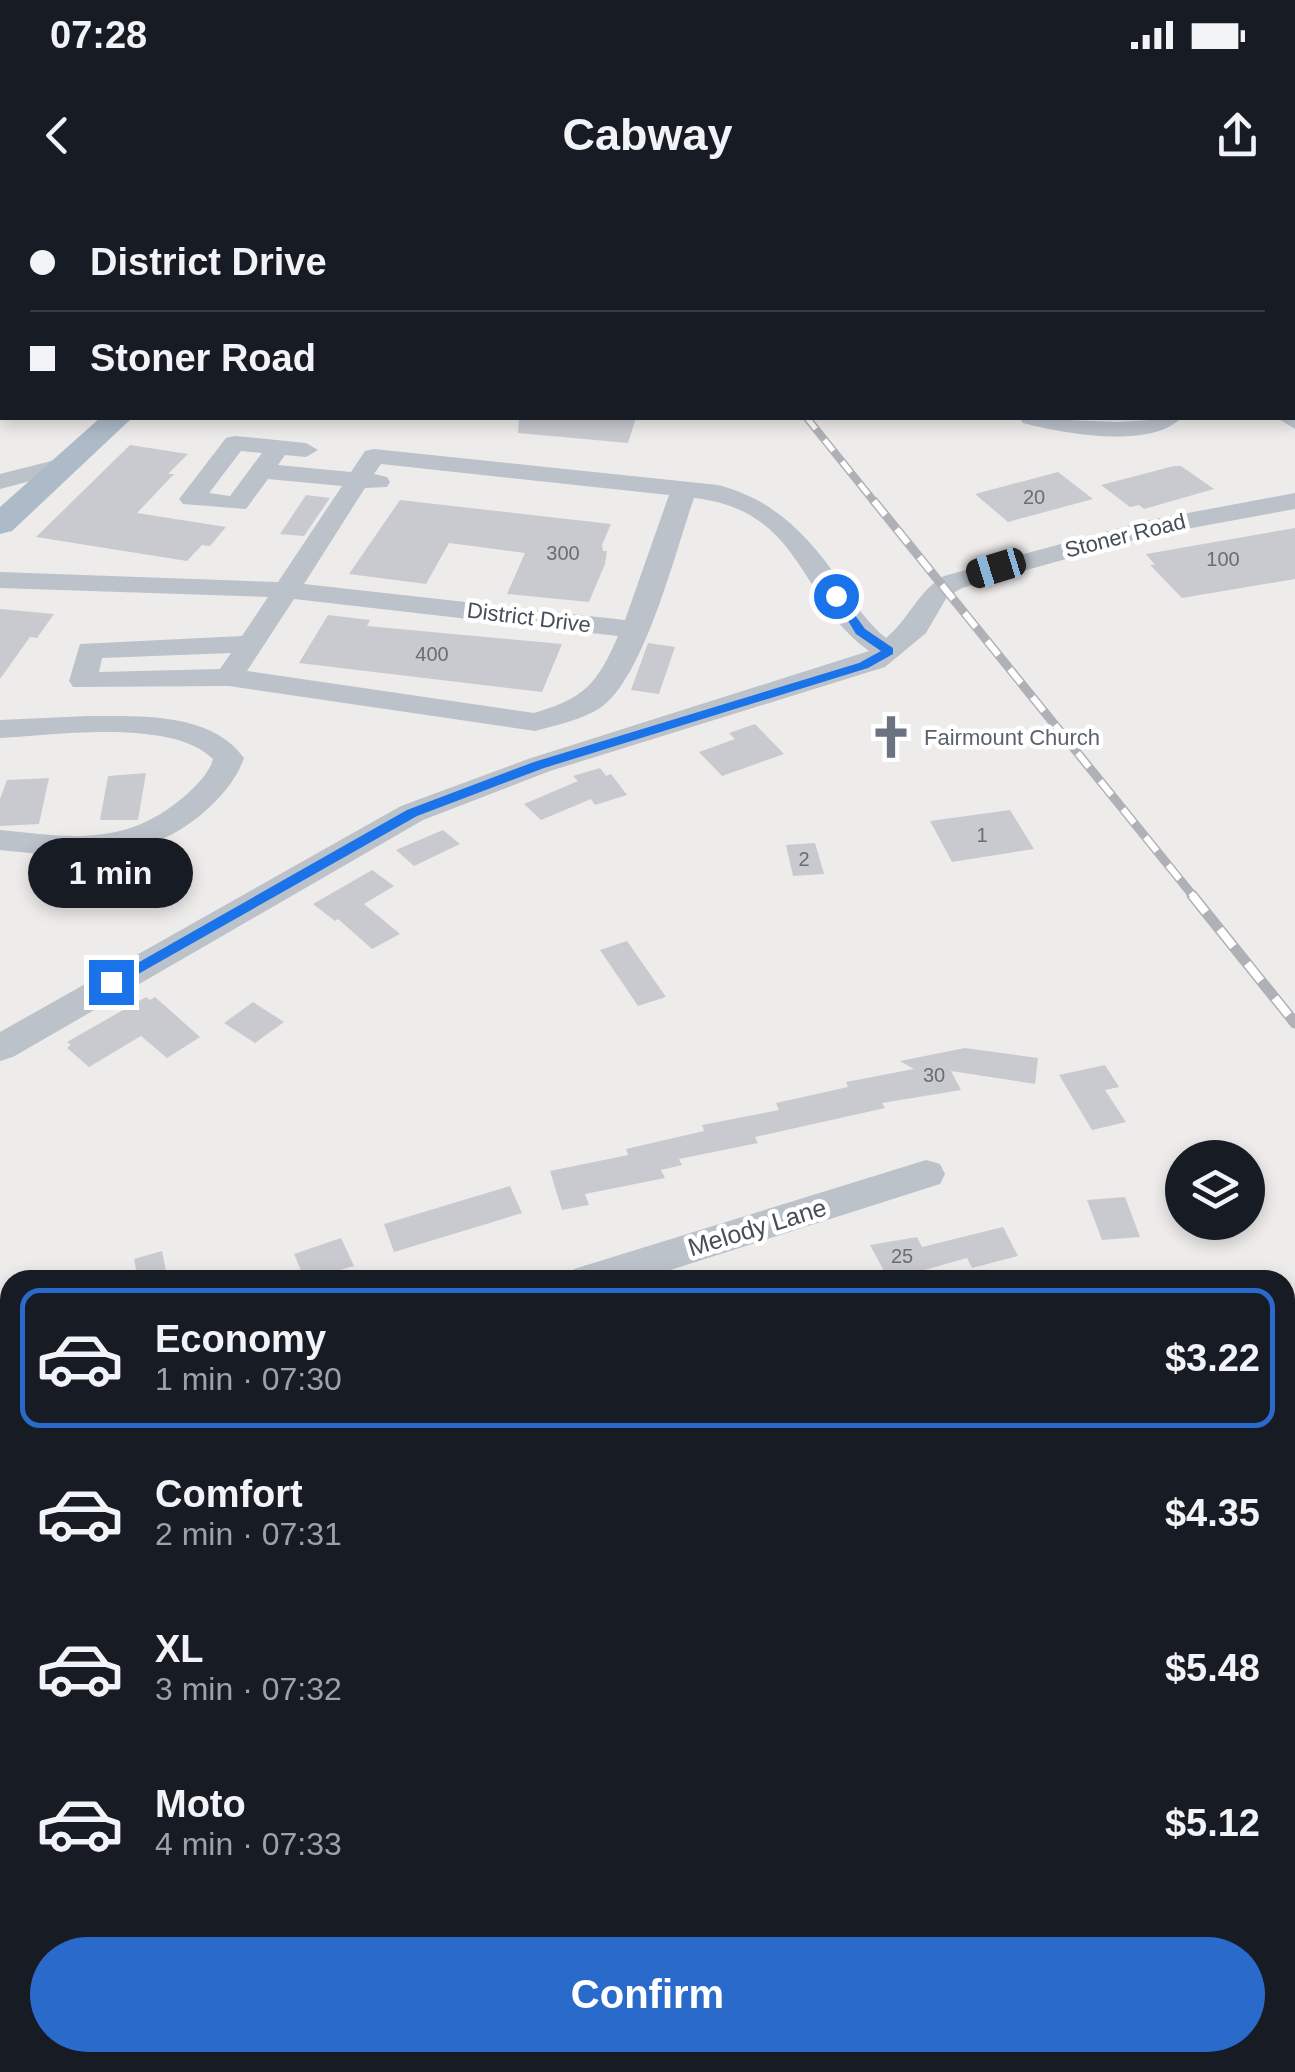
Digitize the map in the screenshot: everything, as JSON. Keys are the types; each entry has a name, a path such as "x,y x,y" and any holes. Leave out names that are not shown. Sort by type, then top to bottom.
{"main road":[{"path":"0,524 115,420"}],"street":[{"path":"1043,420 1105,430 1148,426 1164,420"},
{"path":"279,447 238,504 192,499 235,443 279,447 356,461 679,501 735,496 776,518 860,632 889,651"},
{"path":"261,471 356,461"},
{"path":"229,677 288,590 356,461"},
{"path":"0,482 63,464"},
{"name":"Stoner Road","path":"0,1048 412,813 539,765 863,666 916,628 936,592 962,579 1145,528 1295,500"},
{"path":"251,644 90,650 83,681 229,677 536,722 576,711 608,690 636,630 679,501"},
{"name":"District Drive","path":"0,580 288,590 636,630"},
{"path":"0,730 181,728 222,745 229,758 223,777 191,808 164,829 141,840 89,850 0,840"},
{"name":"Melody Lane","path":"620,1270 926,1174"}],"building":[{"path":"519,420 635,420 628,443 518,433"},
{"path":"130,445 188,454 137,513 226,527 210,546 202,545 187,561 36,537"},
{"path":"1181,466 1214,489 1144,509 1139,505 1130,507 1101,485"},
{"path":"1058,472 1093,499 1008,522 975,494"},
{"path":"306,495 330,498 304,536 280,534"},
{"path":"400,500 611,524 602,545 603,551 607,551 605,564 589,602 507,594 525,553 449,543 426,584 349,574"},
{"path":"1295,528 1295,579 1182,598 1150,565 1155,565 1146,554"},
{"path":"0,609 54,614 37,638 30,637 0,679"},
{"path":"328,615 370,620 367,626 562,644 542,692 299,663"},
{"path":"648,643 675,647 659,694 631,690"},
{"path":"755,724 784,754 722,776 699,752 735,739 729,733"},
{"path":"600,768 606,776 611,774 627,795 595,805 591,799 541,820 524,804 578,781 573,776"},
{"path":"146,773 138,820 100,820 108,776"},
{"path":"49,778 39,824 0,826 0,799 7,780"},
{"path":"1010,810 1034,849 952,862 930,821"},
{"path":"443,830 460,844 414,866 396,850"},
{"path":"815,843 824,874 793,876 786,845"},
{"path":"372,870 394,886 364,904 400,934 372,949 338,919 335,921 313,904"},
{"path":"627,941 666,997 638,1006 600,950"},
{"path":"146,997 155,997 200,1037 167,1058 141,1036 89,1067 67,1048 71,1045 67,1042"},
{"path":"253,1002 284,1022 255,1043 224,1023"},
{"path":"965,1048 1038,1058 1035,1084 951,1071 961,1090 882,1103 885,1108 755,1137 758,1143 679,1159 682,1165 661,1170 665,1178 585,1194 589,1205 562,1210 550,1171 628,1155 626,1149 704,1131 702,1125 779,1110 776,1103 848,1087 846,1082 914,1069 900,1061"},
{"path":"1105,1065 1119,1087 1105,1090 1126,1122 1092,1130 1059,1075"},
{"path":"510,1186 522,1213 394,1252 384,1224"},
{"path":"1125,1197 1140,1237 1102,1240 1087,1200"},
{"path":"1003,1227 1018,1256 972,1268 967,1258 924,1270 884,1270 870,1245 917,1237 922,1247"},
{"path":"341,1238 354,1266 301,1270 294,1254"},
{"path":"162,1251 166,1270 136,1270 134,1259"}],"railway":[{"path":"809,420 876,504"},
{"path":"874,501 1194,897"},
{"path":"1192,895 1295,1023"}],"place":[{"name":"Fairmount Church","path":"891,737"}],"route":[{"path":"111,982 412,813 539,765 863,666 889,651 860,632 836,596"}]}
